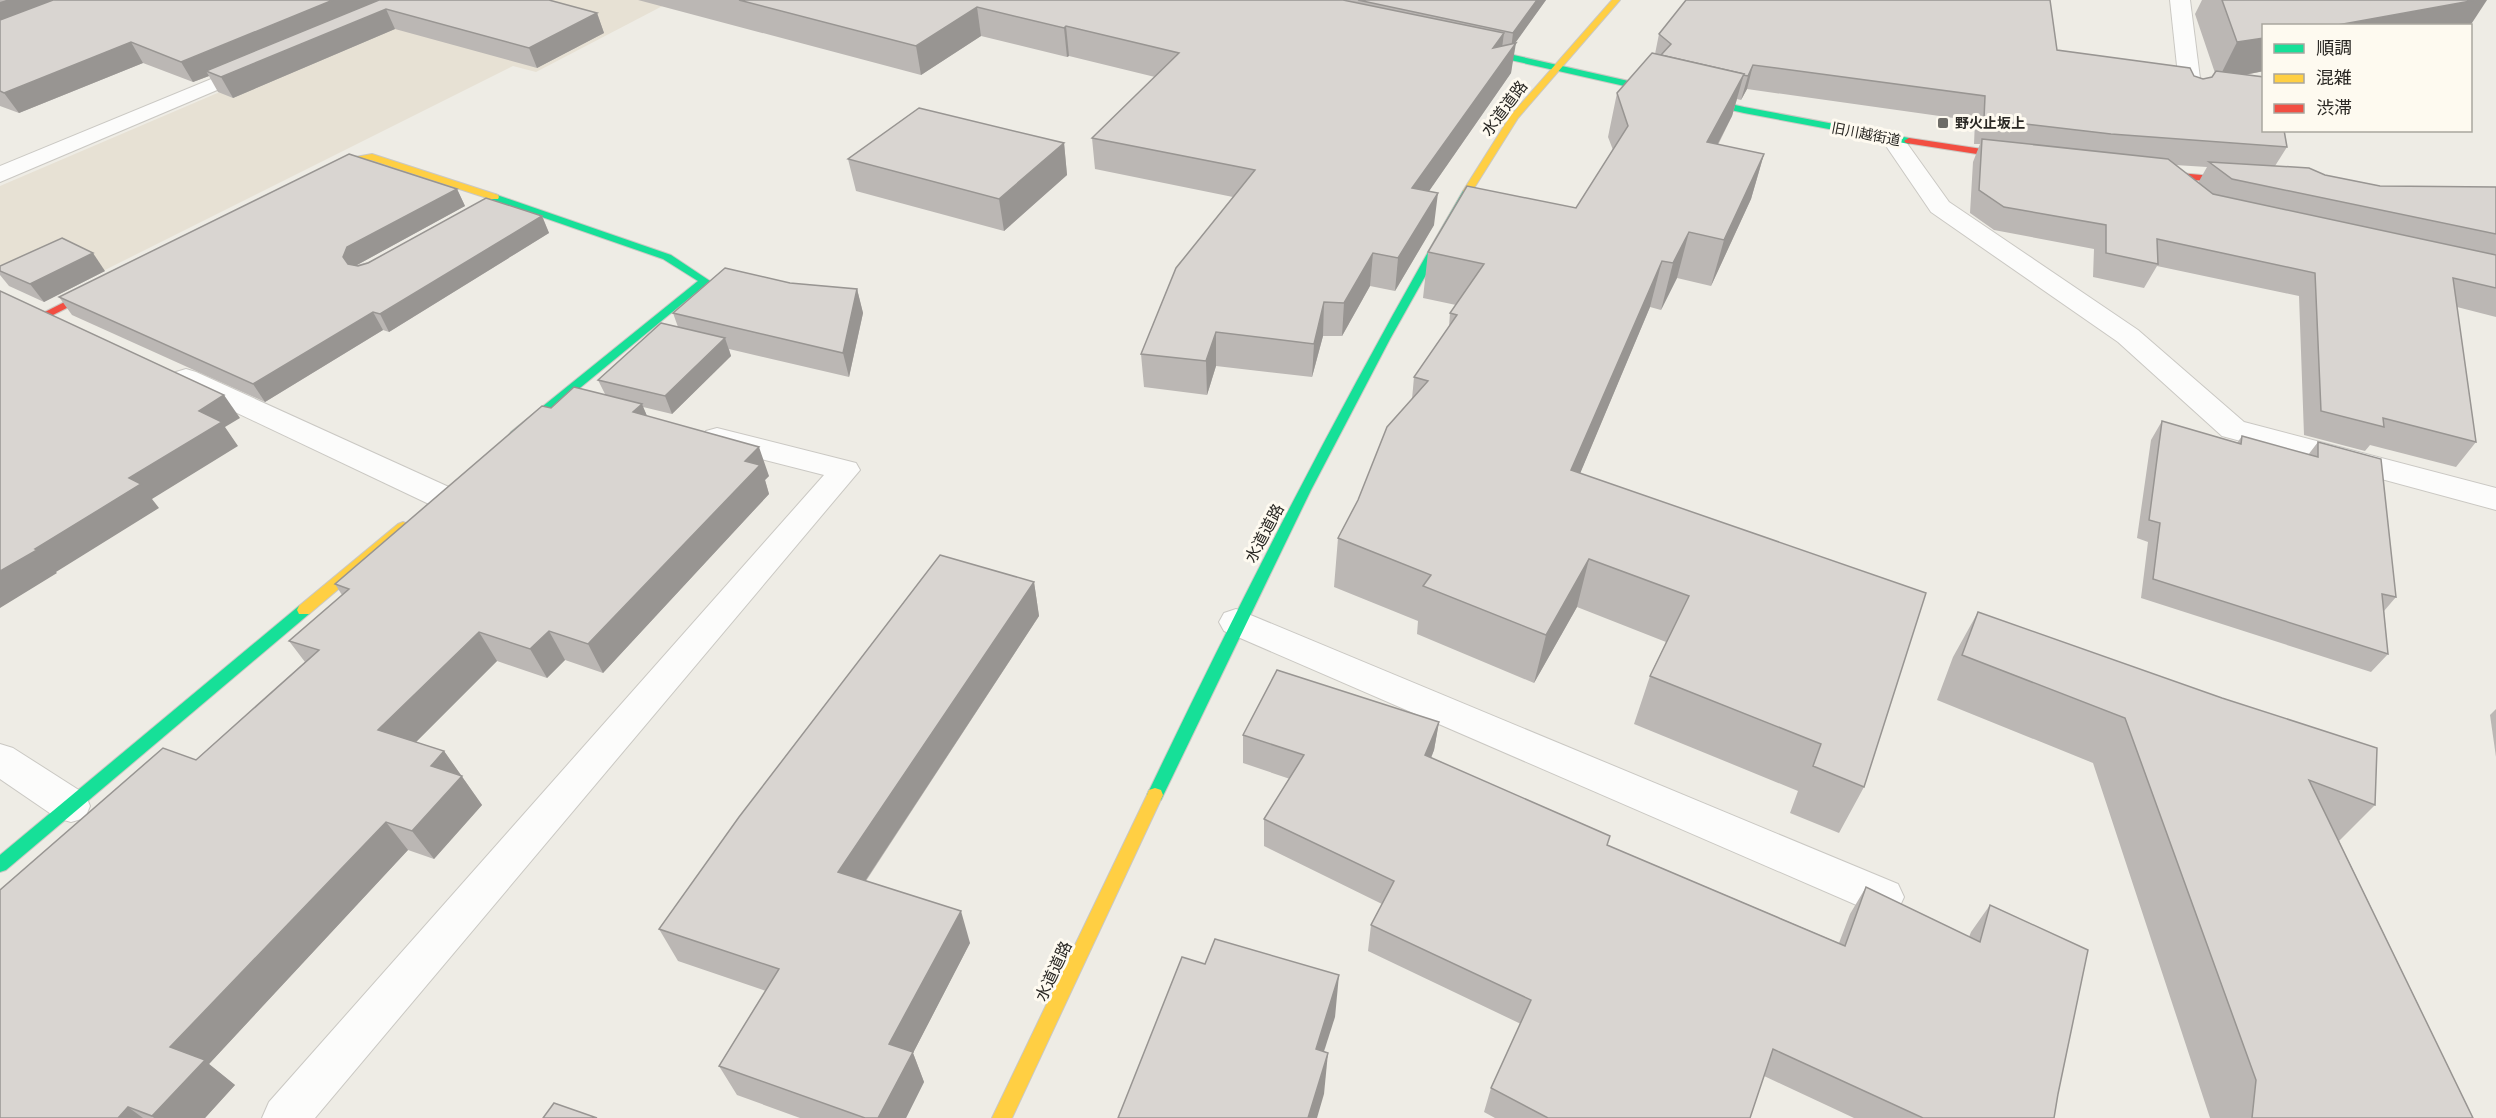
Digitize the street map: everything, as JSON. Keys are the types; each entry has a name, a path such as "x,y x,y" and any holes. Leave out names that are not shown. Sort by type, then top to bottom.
{"street":[{"name":"水道道路","path":"1002,1118 1236,622 1414,284 1514,117 1616,0"},
{"path":"2180,0 2191,94"},
{"name":"旧川越街道","path":"1454,45 1893,140 2040,161"},
{"path":"0,175 271,60"},
{"path":"1893,140 1940,207 2128,336 2233,429 2496,499"},
{"path":"307,182 349,160 366,155 381,158 667,257 705,281 501,447"},
{"path":"2131,171 2264,183"},
{"path":"2165,175 2201,203"},
{"path":"470,216 501,199"},
{"path":"47,314 120,277"},
{"path":"19,301 79,329"},
{"path":"164,368 440,496"},
{"path":"562,398 596,406"},
{"path":"285,1118 845,470 687,430"},
{"path":"0,865 413,518"},
{"path":"1236,622 1883,897"},
{"path":"0,759 71,806"}],"shaded area":[{"path":"435,0 674,0 536,72 513,66 71,287 0,270 0,186"}],"building":[{"path":"53,0 333,0 181,62 131,42 4,93 0,91 0,20"},
{"path":"379,0 549,0 597,13 529,48 386,9 221,77 206,71"},
{"path":"739,0 1343,0 1504,33 1493,48 1516,43 1412,188 1438,193 1398,258 1373,253 1344,303 1324,302 1314,344 1216,332 1206,361 1141,354 1176,268 1255,170 1092,138 1179,53 977,7 916,46"},
{"path":"1358,0 1537,0 1513,33"},
{"path":"1686,0 2050,0 2057,50 2190,68 2194,76 2203,79 2212,77 2216,71 2262,77 2262,132 2284,132 2287,147 2111,134 1984,119 1985,96 1753,65 1748,76 1661,55 1671,44 1659,34"},
{"path":"2222,0 2476,0 2343,24 2262,24 2262,38 2237,42"},
{"path":"1652,53 1744,74 1707,142 1764,154 1724,240 1689,232 1673,263 1662,261 1571,470 1926,593 1864,787 1813,766 1821,744 1650,676 1689,596 1589,559 1546,635 1423,586 1431,575 1338,538 1358,500 1387,427 1428,381 1414,377 1457,315 1450,313 1484,264 1428,252 1467,186 1576,208 1628,126 1617,93"},
{"path":"919,108 1064,143 999,199 848,159"},
{"path":"1982,139 2168,159 2213,194 2496,255 2496,288 2453,278 2476,442 2383,418 2384,427 2321,411 2315,273 2157,239 2158,264 2106,253 2106,225 2004,207 1979,190"},
{"path":"349,154 457,189 347,247 343,257 348,264 358,266 368,263 486,198 542,216 380,314 373,312 253,384 59,297"},
{"path":"2209,162 2309,168 2325,175 2380,186 2496,187 2496,234 2232,179"},
{"path":"62,238 93,253 30,284 0,271 0,266"},
{"path":"725,268 790,283 857,289 843,353 673,313"},
{"path":"0,291 224,395 199,411 222,422 129,478 141,484 0,571"},
{"path":"661,323 725,338 665,396 598,380"},
{"path":"574,387 642,404 633,412 759,447 745,461 760,465 588,644 549,631 530,649 479,632 378,730 444,751 431,766 462,776 412,831 386,822 170,1047 205,1060 152,1116 128,1107 118,1118 0,1118 0,890 163,748 196,760 319,650 289,641 349,589 335,584 542,406 551,408"},
{"path":"2162,421 2241,444 2242,436 2318,457 2318,442 2381,459 2396,597 2382,594 2388,654 2153,579 2160,523 2149,520"},
{"path":"940,555 1034,582 838,872 961,911 889,1044 913,1052 878,1118 865,1118 719,1066 779,969 659,929 739,817"},
{"path":"1978,612 2222,698 2377,748 2375,805 2309,780 2473,1118 2252,1118 2256,1080 2125,718 1962,655"},
{"path":"1277,670 1439,722 1425,755 1610,836 1607,845 1845,946 1866,887 1980,942 1990,905 2088,950 2054,1118 1923,1118 1773,1049 1750,1118 1548,1118 1491,1088 1531,1000 1371,925 1394,881 1264,819 1304,755 1243,735"},
{"path":"1215,939 1339,975 1316,1049 1328,1053 1308,1118 1118,1118 1182,957 1205,964"},
{"path":"554,1103 597,1118 543,1118"}],"traffic: fast":[{"path":"1469,48 1744,110 1909,141"},
{"path":"1155,795 1228,642 1344,414 1468,191"},
{"path":"494,197 667,257 705,281 515,435"},
{"path":"0,865 304,610"}],"traffic: slow":[{"path":"1468,191 1514,117 1616,0"},
{"path":"318,176 348,161 372,157 494,197"},
{"path":"304,610 403,527"},
{"path":"1002,1118 1155,795"}],"traffic: jam":[{"path":"1909,141 2022,158"},
{"path":"2147,173 2245,182"},
{"path":"47,314 104,285"}],"place":[{"name":"野火止坂上","path":"1943,123"}]}
